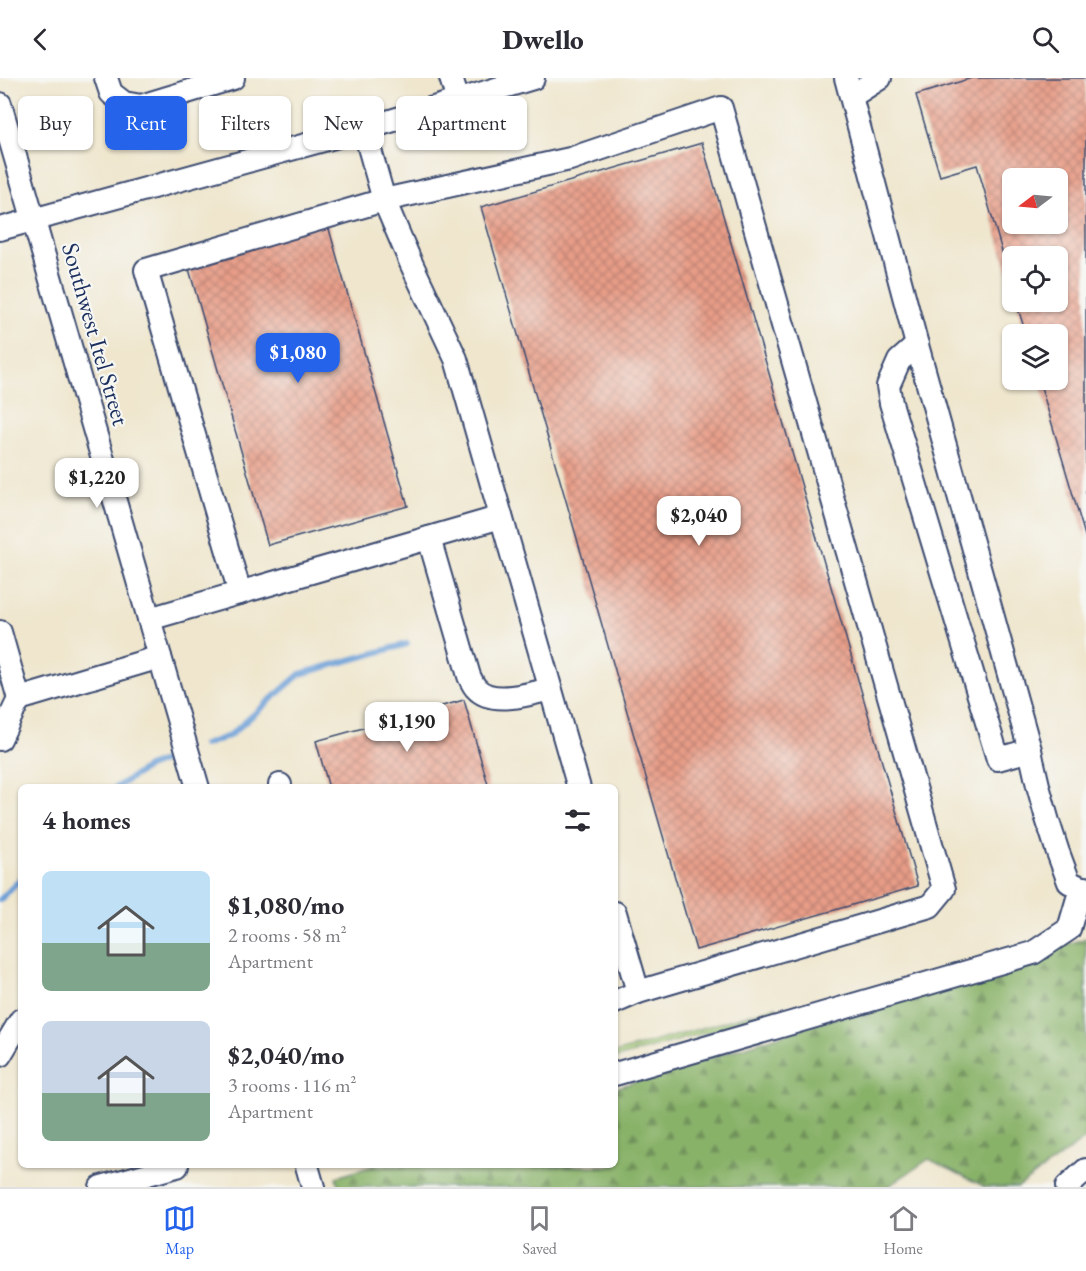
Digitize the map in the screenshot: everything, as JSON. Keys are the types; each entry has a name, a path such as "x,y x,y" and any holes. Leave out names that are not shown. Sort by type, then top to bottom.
{"street":[{"path":"106,78 111,93 124,103 141,106 233,78"},
{"path":"451,78 456,96"},
{"path":"618,1073 1033,953 1069,929 1084,888 1069,882 1036,783 1030,750 917,345 849,87 880,78"},
{"path":"473,96 524,79"},
{"name":"Southwest Itel Street","path":"0,104 197,784"},
{"path":"240,593 146,270 384,200 570,159 721,108 944,889 930,906 638,992 618,1001"},
{"path":"0,230 303,146"},
{"path":"370,150 384,200 456,359 578,784"},
{"path":"917,345 899,361 888,386 891,403 998,759 1030,750"},
{"path":"149,618 501,517"},
{"path":"429,538 469,676 477,690 492,697 516,698 550,689"},
{"path":"0,632 19,699 0,739"},
{"path":"19,699 160,657"},
{"path":"618,923 638,992"},
{"path":"0,1055 18,1025"},
{"path":"101,1187 170,1168"},
{"path":"308,1168 313,1187"},
{"path":"1067,1187 1086,1170"}],"green space":[{"path":"1086,938 1086,1138 1018,1187 985,1187 929,1159 887,1187 339,1187 336,1177 366,1168 618,1168 618,1087"},
{"path":"776,1007 778,1012 618,1057 618,1052"}],"building":[{"path":"972,78 1086,78 1086,539 1042,390 1068,390 1068,324 1023,324 1019,312 1068,312 1068,246 1002,246 1002,251 977,165 940,176 916,95"},
{"path":"702,143 918,886 696,950 481,207"},
{"path":"327,222 408,506 268,545 187,262"},
{"path":"464,700 488,784 328,784 316,741"}],"waterway":[{"path":"204,745 229,736 300,674 407,644"},
{"path":"121,784 148,767 171,758"},
{"path":"0,900 18,881"}]}
